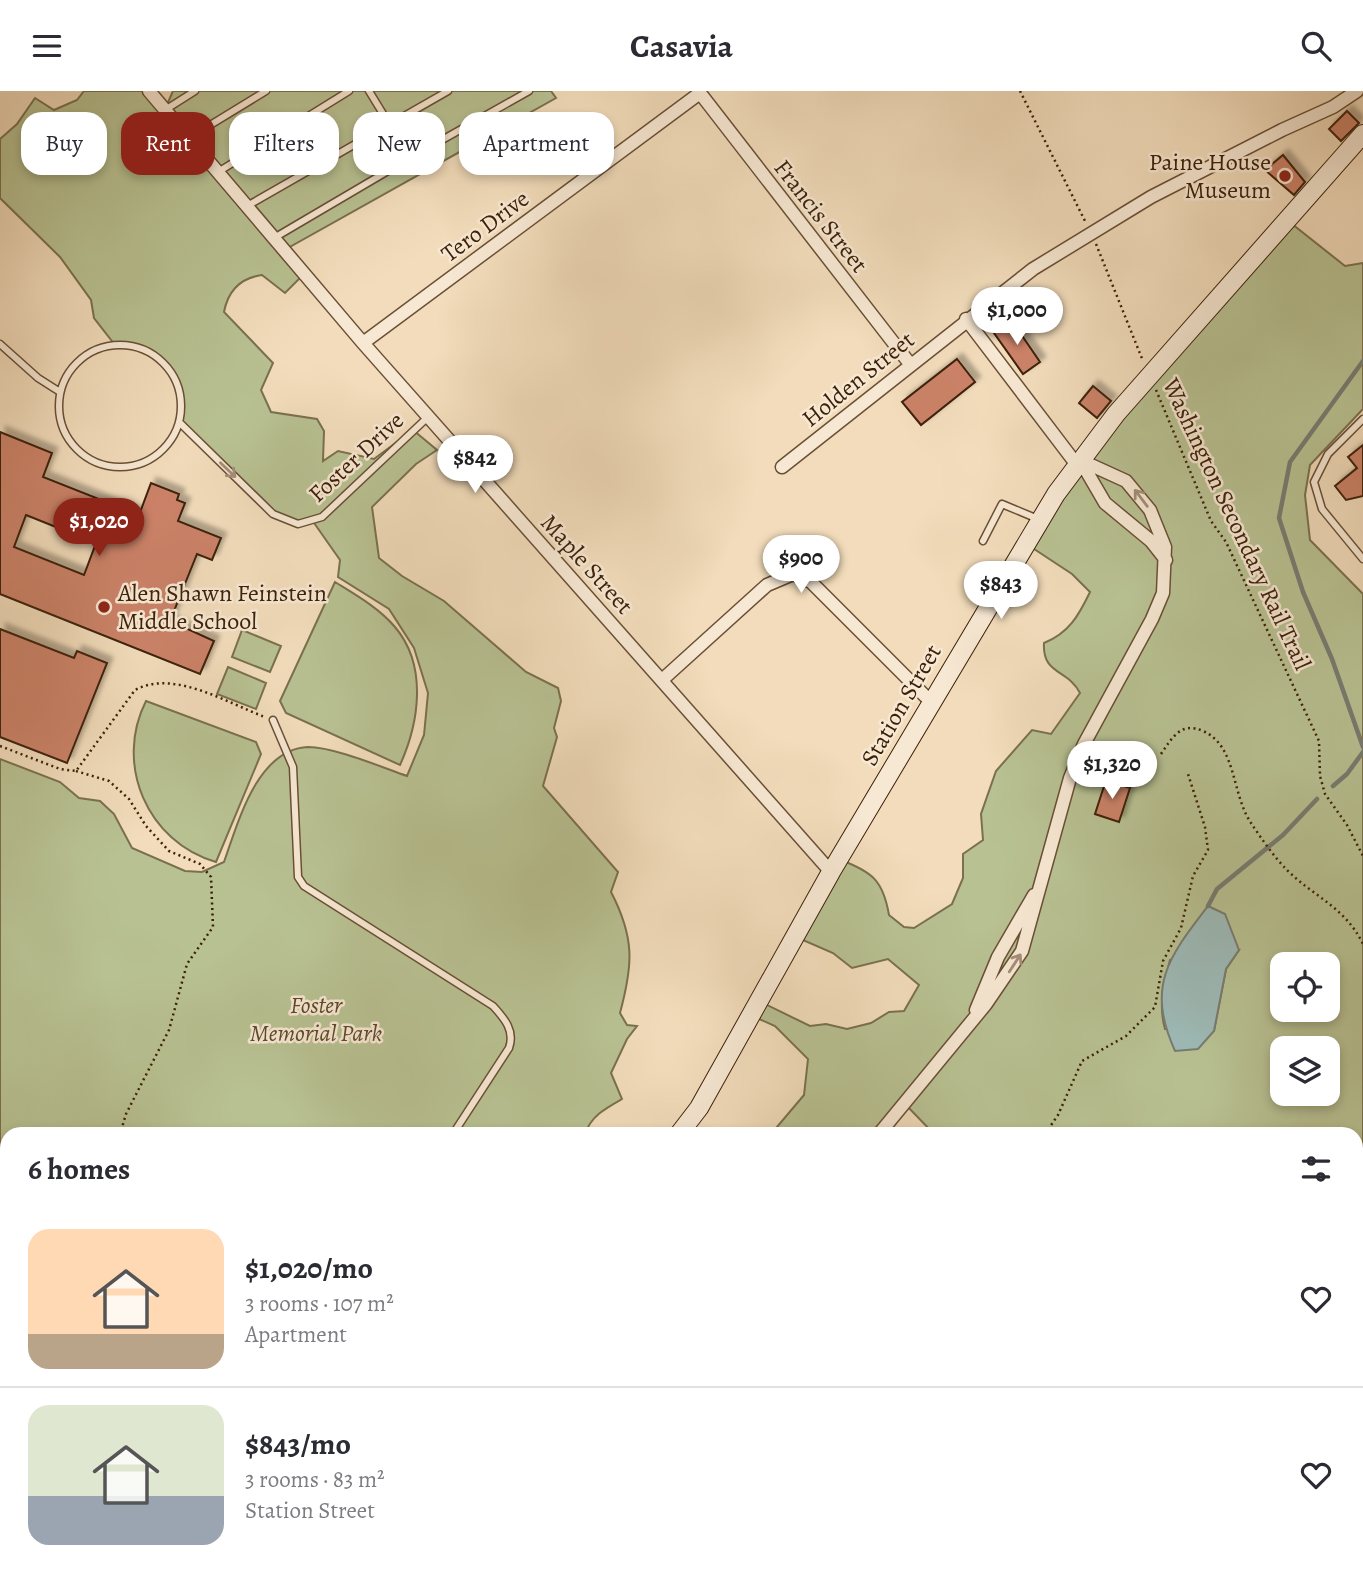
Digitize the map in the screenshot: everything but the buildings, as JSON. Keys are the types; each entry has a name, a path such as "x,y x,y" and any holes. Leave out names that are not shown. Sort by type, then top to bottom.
{"street":[{"name":"Maple Street","path":"149,91 165,110"},
{"name":"Holden Street","path":"782,467 1033,268 1152,197 1282,130 1333,107 1357,91"},
{"name":"Tero Drive","path":"363,343 700,93"},
{"name":"Francis Street","path":"700,93 910,364"},
{"name":"Station Street","path":"684,1127 699,1108 831,872 931,702 1040,520 1078,462 1149,377 1363,134"},
{"name":"Maple Street","path":"215,168 363,343 831,872"},
{"path":"966,319 1078,462 1105,503 1151,541 1166,560"},
{"path":"885,1127 974,1018 1022,951 1029,935 1037,892 1070,778 1084,744 1159,605 1165,582 1166,560 1159,530 1142,498 1116,474 1078,462"},
{"path":"662,680 767,585 793,575 811,582 931,702"},
{"path":"974,1018 998,957 1037,892"}],"lane":[{"path":"165,110 195,91"},
{"path":"215,122 266,91"},
{"path":"218,172 349,91"},
{"path":"369,91 382,112"},
{"path":"410,112 448,91"},
{"path":"445,138 529,91"},
{"path":"247,207 353,145"},
{"path":"274,238 380,175"},
{"path":"0,344 38,378 60,392"},
{"path":"116,345 141,348 163,362 177,384 181,410 179,422 167,445 148,461 111,467 87,458 69,440 60,417 60,392 71,369 91,352 116,345"},
{"name":"Foster Drive","path":"179,422 273,514 298,524 322,517 428,417"},
{"path":"1363,419 1328,454 1314,482 1322,509 1363,559"},
{"path":"983,541 1002,504 1040,520"},
{"path":"273,720 293,767 298,877 304,887 493,1006 509,1026 513,1038 509,1048 458,1127"}],"path":[{"name":"Washington Secondary Rail Trail","path":"1020,91 1092,233 1149,377 1178,437 1190,475 1210,521 1226,542 1319,741 1320,776 1325,794 1348,825 1363,856"},
{"path":"76,771 135,690 148,683 175,683 273,720"},
{"path":"1161,754 1176,732 1188,727 1201,730 1215,739 1226,753 1237,797 1262,838 1306,886 1328,900 1353,927 1363,944"},
{"path":"0,746 60,769 109,781 129,799 146,826 169,851 200,864 211,877 213,926 187,964 169,1030 126,1114 122,1127"},
{"path":"1050,1127 1058,1115 1082,1061 1126,1036 1155,1007 1163,961 1181,928 1193,876 1208,850 1205,827 1187,771"}],"green space":[{"name":"Foster Memorial Park","path":"84,91 152,91 166,107 173,91 551,91 556,98 531,112 459,112 459,152 445,160 445,112 353,112 353,175 418,175 288,248 306,272 285,293 262,275 247,279 232,292 224,312 273,363 261,390 271,412 317,419 324,431 323,461 338,451 374,459 413,430 437,450 416,464 372,507 379,558 402,576 444,601 526,672 558,688 561,701 554,728 557,737 543,786 618,872 611,892 624,924 629,952 627,980 620,1013 627,1025 637,1026 627,1039 611,1073 622,1099 595,1117 589,1127 0,1127 0,759 60,782 79,798 100,801 114,814 132,848 185,871 202,872 224,862 252,791 275,760 290,751 308,747 331,750 407,776 424,735 428,693 414,648 389,609 338,577 340,560 312,520 299,522 274,513 179,422 178,392 166,367 146,350 131,345 115,345 94,318 91,300 60,257 0,198 0,139 21,118 21,175 107,175 107,112 25,112 35,98 54,110 77,100"},
{"path":"1287,220 1345,266 1363,263 1363,409 1310,465 1305,495 1310,540 1363,594 1363,1127 927,1127 906,1105 885,1127 777,1127 804,1095 808,1059 775,1026 750,1015 761,1002 810,1026 826,1024 847,1029 871,1023 889,1012 904,1011 919,985 888,959 852,968 833,953 796,937 841,860 868,873 874,879 883,893 889,915 904,927 914,928 952,904 963,878 963,854 983,840 981,814 996,771 1032,730 1051,734 1080,693 1075,685 1051,667 1044,653 1044,643 1060,634 1072,622 1090,592 1072,574 1025,543 1077,463","holes":["1239,950 1226,969 1214,1031 1165,1029 1162,1003 1170,960"]},
{"path":"335,582 389,620 405,642 412,659 417,695 415,713 407,749 400,765 286,713 280,701"},
{"path":"242,630 281,646 270,672 232,657"},
{"path":"228,667 266,683 256,709 217,694"},
{"path":"146,701 256,742 261,754 216,862 192,852 171,837 155,819 143,798 136,774 134,750 137,725"}],"water":[{"path":"1208,906 1225,914 1239,950 1226,969 1214,1031 1198,1049 1175,1051 1166,1028 1162,990 1172,958"}],"waterway":[{"path":"1363,361 1290,462 1279,518 1303,592 1332,659 1363,747"},
{"path":"1333,786 1347,774 1363,752"},
{"path":"1208,906 1217,889 1283,835 1317,799"}],"place":[{"name":"Paine House Museum","path":"1285,176"},
{"name":"Alen Shawn Feinstein Middle School","path":"104,607"}]}
